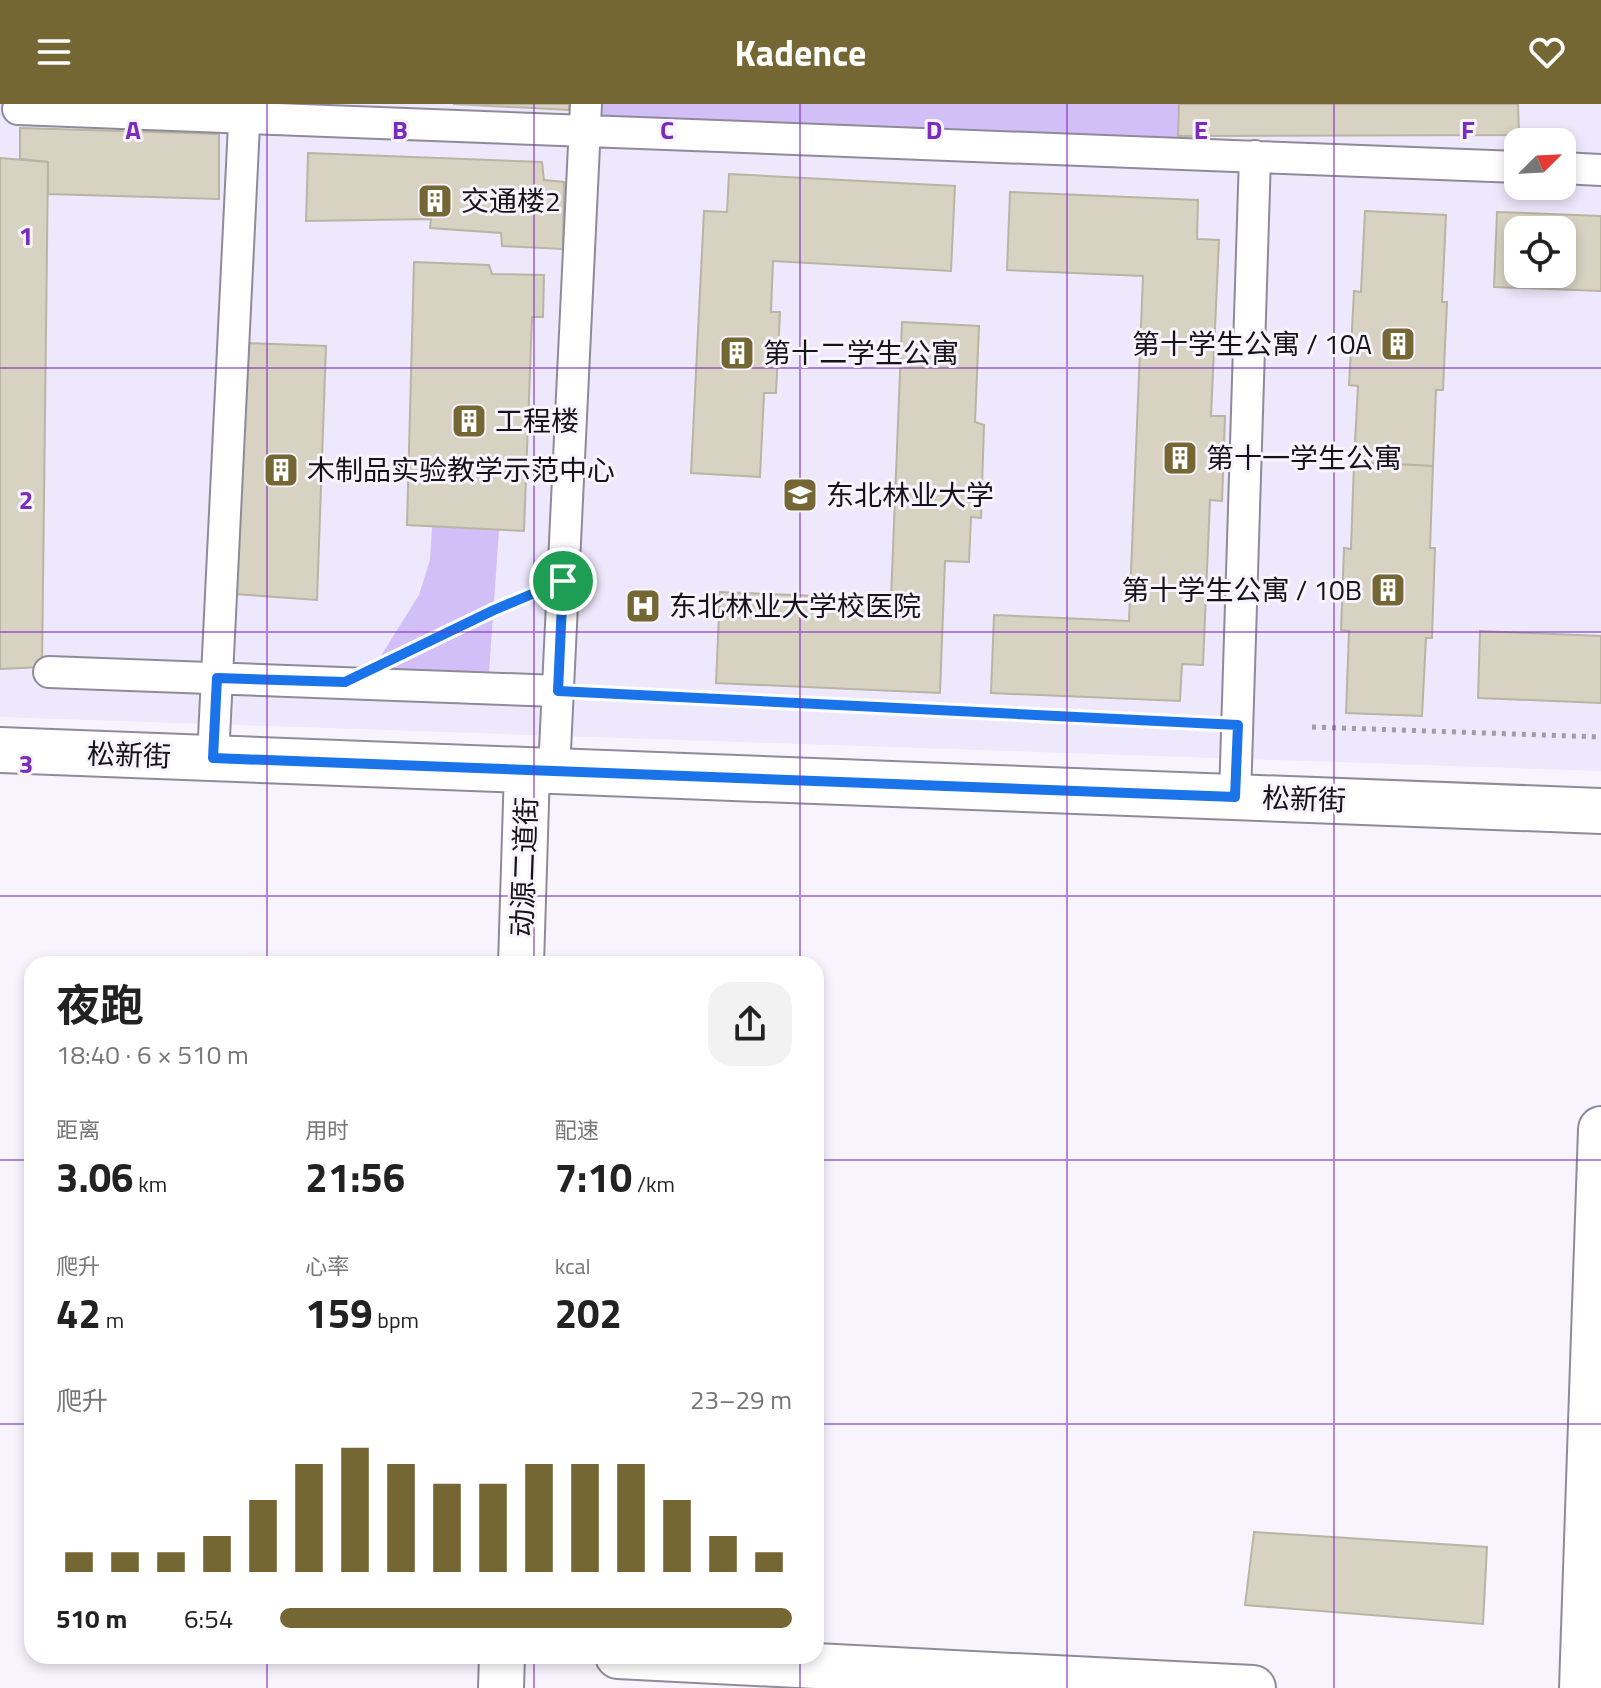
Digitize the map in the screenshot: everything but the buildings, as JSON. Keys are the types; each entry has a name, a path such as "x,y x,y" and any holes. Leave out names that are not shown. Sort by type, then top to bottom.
{"street":[{"path":"213,758 244,111"},
{"path":"12,112 244,111 585,117 1255,156 1504,166"},
{"path":"540,771 558,691 585,117"},
{"path":"1235,797 1255,156"},
{"path":"1576,169 1601,170"},
{"path":"49,672 558,691"},
{"name":"松新街","path":"0,750 1601,811"},
{"name":"动源二道街","path":"522,956 540,771"},
{"path":"1582,1688 1601,1129"},
{"path":"501,1688 502,1664"},
{"path":"777,1664 1253,1688"}],"path":[{"path":"399,656 563,581"},
{"path":"558,691 1238,725"},
{"path":"1312,727 1601,737"}],"shaded area":[{"name":"东北林业大学","path":"0,104 1601,104 1601,771 0,717"},
{"path":"603,104 1179,104 1178,146 602,123"},
{"path":"432,527 499,530 489,672 372,670 419,595 430,560"}],"place":[{"name":"交通楼2","path":"435,201"},
{"name":"第十学生公寓 / 10A","path":"1398,344"},
{"name":"第十二学生公寓","path":"737,353"},
{"name":"工程楼","path":"469,421"},
{"name":"第十一学生公寓","path":"1180,458"},
{"name":"木制品实验教学示范中心","path":"281,470"},
{"name":"东北林业大学","path":"800,495"},
{"name":"第十学生公寓 / 10B","path":"1388,590"},
{"name":"东北林业大学校医院","path":"643,606"}],"route":[{"path":"563,581 558,691 1238,725 1235,797 213,758 217,678 345,682 494,610 563,581"}]}
